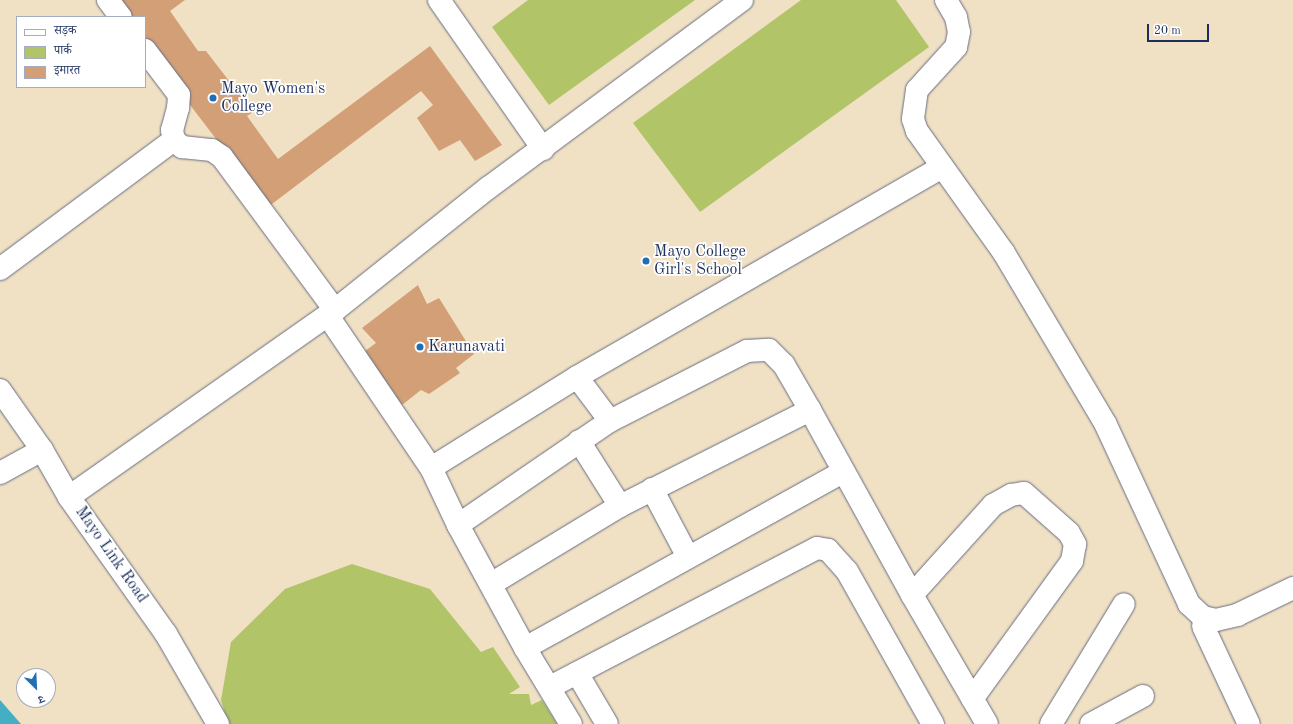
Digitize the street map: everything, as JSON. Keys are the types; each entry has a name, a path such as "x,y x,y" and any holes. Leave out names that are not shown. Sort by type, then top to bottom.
{"street":[{"path":"108,0 119,16"},
{"path":"439,0 542,149"},
{"path":"69,496 331,313 488,188 742,0"},
{"path":"946,0 956,17 959,32 956,47 917,90 913,106 913,119 917,131 1004,253 1105,423 1189,604 1203,617 1216,620 1237,615 1293,588"},
{"path":"146,51 179,95 178,108 172,130 174,140 182,147 212,150 222,157 331,313 431,468 458,525 525,648 571,724"},
{"path":"0,269 174,140"},
{"path":"431,468 577,376 942,167"},
{"path":"458,525 610,421 747,351 761,349 769,350 778,357 810,410 912,595 987,724"},
{"path":"577,376 610,421"},
{"name":"Mayo Link Road","path":"0,390 42,450 69,496 166,634 218,724"},
{"path":"491,584 620,506 810,410"},
{"path":"579,441 620,506"},
{"path":"0,473 42,450"},
{"path":"525,648 843,472"},
{"path":"652,489 688,557"},
{"path":"912,595 993,505 1011,495 1024,493 1072,538 1075,544 1072,561 972,699"},
{"path":"550,687 817,548 828,550 847,571 933,724"},
{"path":"1051,724 1124,604"},
{"path":"1203,626 1249,724"},
{"path":"577,673 607,724"},
{"path":"1091,724 1142,696"}],"green space":[{"path":"528,0 695,0 549,105 492,27"},
{"path":"801,0 896,0 929,47 700,212 633,123"},
{"path":"352,564 430,589 481,652 493,647 520,687 509,694 529,694 531,705 542,700 557,724 228,724 221,700 231,642 285,589"}],"water":[{"path":"0,700 21,724 0,724"}],"building":[{"name":"Mayo Women's College","path":"117,0 185,0 170,11 198,51 206,51 253,112 247,116 278,159 430,46 502,145 475,161 460,140 439,151 417,118 433,105 421,91 268,207 146,47 146,16 123,16"},
{"name":"Karunavati","path":"418,285 427,304 439,298 474,354 456,368 460,373 429,394 421,390 402,405 365,351 376,343 362,328"}],"place":[{"name":"Mayo Women's College","path":"213,98"},
{"name":"Mayo College Girl's School","path":"646,261"},
{"name":"Karunavati","path":"420,347"}]}
